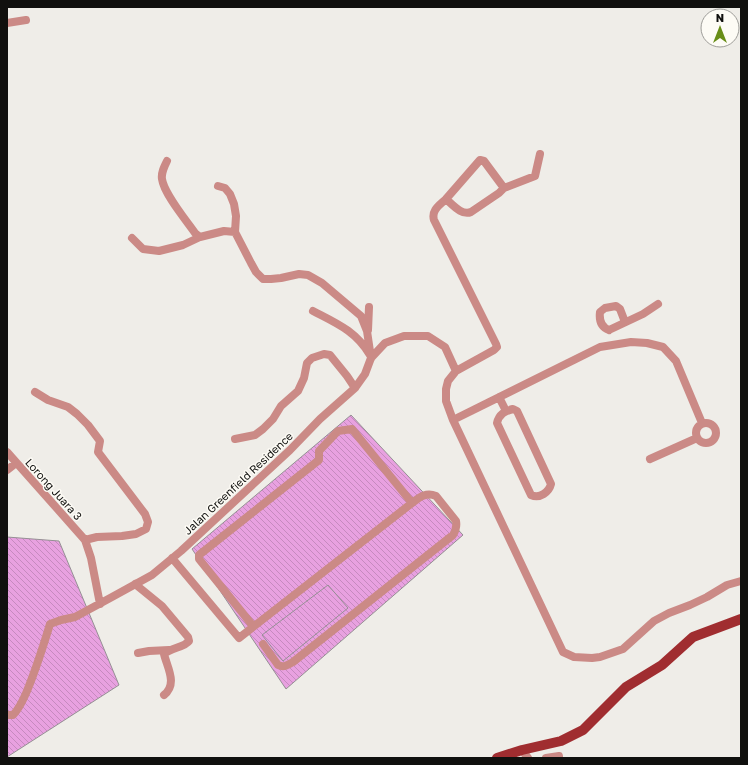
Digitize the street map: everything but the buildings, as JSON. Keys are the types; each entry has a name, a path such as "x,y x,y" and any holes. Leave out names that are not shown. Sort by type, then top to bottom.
{"main road":[{"path":"498,758 527,756 583,730 626,687 662,665 693,637 741,619"}],"street":[{"path":"7,23 26,20"},
{"path":"446,199 461,212 467,214 499,193 504,188 535,176 540,154"},
{"path":"504,188 484,161 480,160 434,212 434,220 496,344 496,349 456,372 448,381 446,401 453,420 563,652 574,657 592,658 600,657 623,649 654,621 707,597 727,585 741,581"},
{"path":"167,161 162,174 162,180 167,194 195,233 200,237"},
{"path":"218,186 225,188 230,194 234,204 236,216 236,232 256,272 263,279 281,278 299,274 308,275 322,283 361,316 367,330"},
{"path":"132,238 143,249 159,251 183,245 200,237 224,231 236,232"},
{"path":"609,330 643,314 658,304"},
{"path":"609,330 600,322 600,312 605,308 616,306 620,309 625,322"},
{"path":"369,307 367,330 371,358"},
{"path":"313,311 339,324 357,338 371,358"},
{"path":"609,330 610,345"},
{"path":"371,358 385,342 404,336 428,336 445,347 456,372"},
{"path":"453,420 600,347 631,342 647,342 663,347 676,361 702,423"},
{"path":"236,439 254,435 263,430 273,419 281,406 298,391 304,378 307,363 312,358 324,354 330,355 355,388"},
{"name":"Jalan Greenfield Residence","path":"7,714 13,715 19,709 33,678 50,624 76,617 100,604 152,574 181,551 290,450 320,419 355,388 365,374 371,358"},
{"path":"35,392 48,400 68,407 88,426 100,441 98,452 145,514 148,522 146,529 136,534 97,537 85,540 100,604"},
{"path":"499,397 506,411"},
{"path":"513,409 517,411 551,484 550,489 546,493 535,496 531,495 497,423 498,418 506,411 513,409"},
{"path":"702,423 713,425 716,430 716,436 713,441 707,443 702,442 697,438 696,432 702,423"},
{"path":"253,626 199,559 199,555 319,460 319,451 338,432 352,429 412,502"},
{"path":"650,459 697,438"},
{"name":"Lorong Juara 3","path":"7,452 85,540"},
{"path":"7,470 16,463"},
{"path":"172,558 239,638 412,502 424,495 436,496 456,521 456,530 453,535 293,662 286,666 278,665 263,644"},
{"path":"135,584 162,606 188,637 189,641 187,644 169,650 138,653"},
{"path":"164,695 169,691 170,685 170,674 164,654 169,650"},
{"path":"546,758 559,756"}]}
